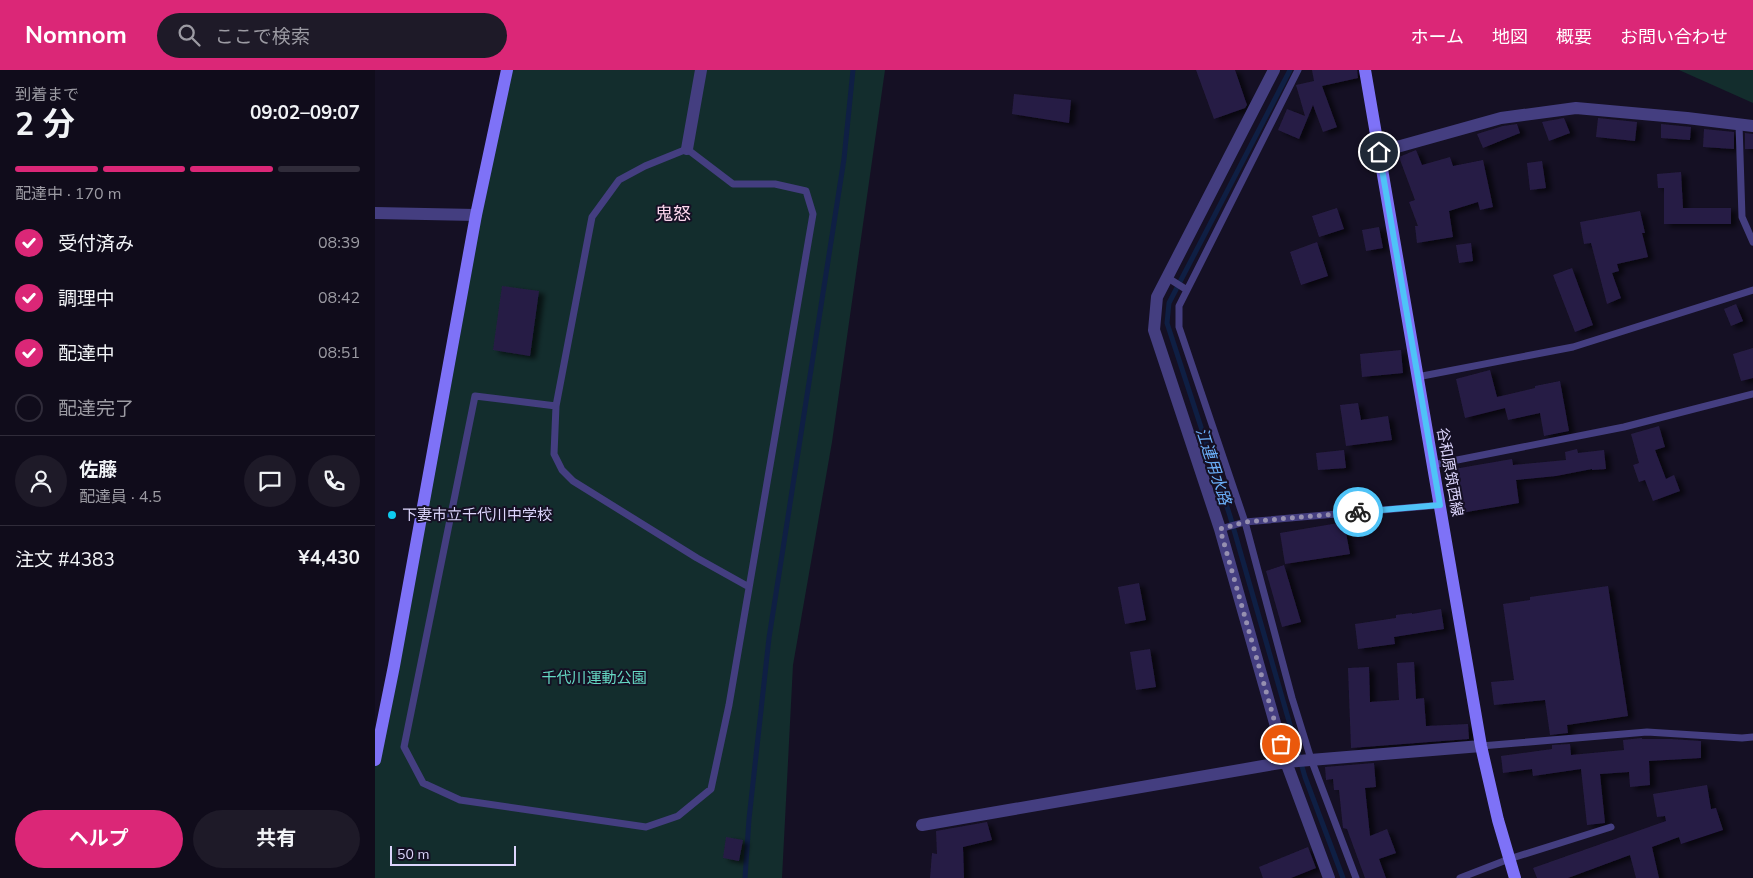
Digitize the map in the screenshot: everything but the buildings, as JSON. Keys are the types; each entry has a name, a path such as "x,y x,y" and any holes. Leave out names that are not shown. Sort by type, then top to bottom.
{"main road":[{"path":"375,760 394,666 476,215 507,70"},
{"name":"谷和原筑西線","path":"1365,70 1481,746 1515,878"}],"street":[{"path":"687,149 701,70"},
{"path":"1274,70 1172,280 1157,297 1154,330 1220,529 1286,762 1329,878"},
{"path":"1379,152 1501,118 1576,108 1753,126"},
{"path":"375,213 476,215"},
{"path":"922,825 1286,762 1481,746"}],"lane":[{"path":"1298,70 1179,306 1179,327 1245,522 1292,698 1311,759 1356,878"},
{"path":"1739,124 1742,217 1753,242"},
{"path":"556,406 475,396 404,747 423,783 460,800 646,828 679,816 711,789 729,705 813,214 806,192 775,184 733,184 687,149 645,166 619,180 592,217 556,406 554,454 561,470 573,481 697,558 749,587"},
{"path":"1172,280 1187,290"},
{"path":"1417,376 1573,347 1753,290"},
{"path":"1432,465 1624,427 1753,394"},
{"path":"1220,529 1245,522 1440,505"},
{"path":"1481,746 1647,732 1742,738 1753,737"},
{"path":"1460,878 1509,859 1611,827"}],"green space":[{"name":"千代川運動公園","path":"507,70 885,70 832,442 793,665 782,878 375,878 375,760"},
{"path":"1679,70 1753,70 1753,103"}],"waterway":[{"path":"745,878 749,819 769,638 844,159 853,70"},
{"name":"江連用水路","path":"1290,70 1169,303 1167,323 1230,516 1305,777 1343,878"}],"way so far":[{"path":"1281,744 1220,529 1245,522 1358,512"}],"place":[{"name":"下妻市立千代川中学校","path":"392,515"}],"district":[{"name":"鬼怒","path":"673,214"}],"route":[{"path":"1358,512 1440,505 1379,152"}]}
